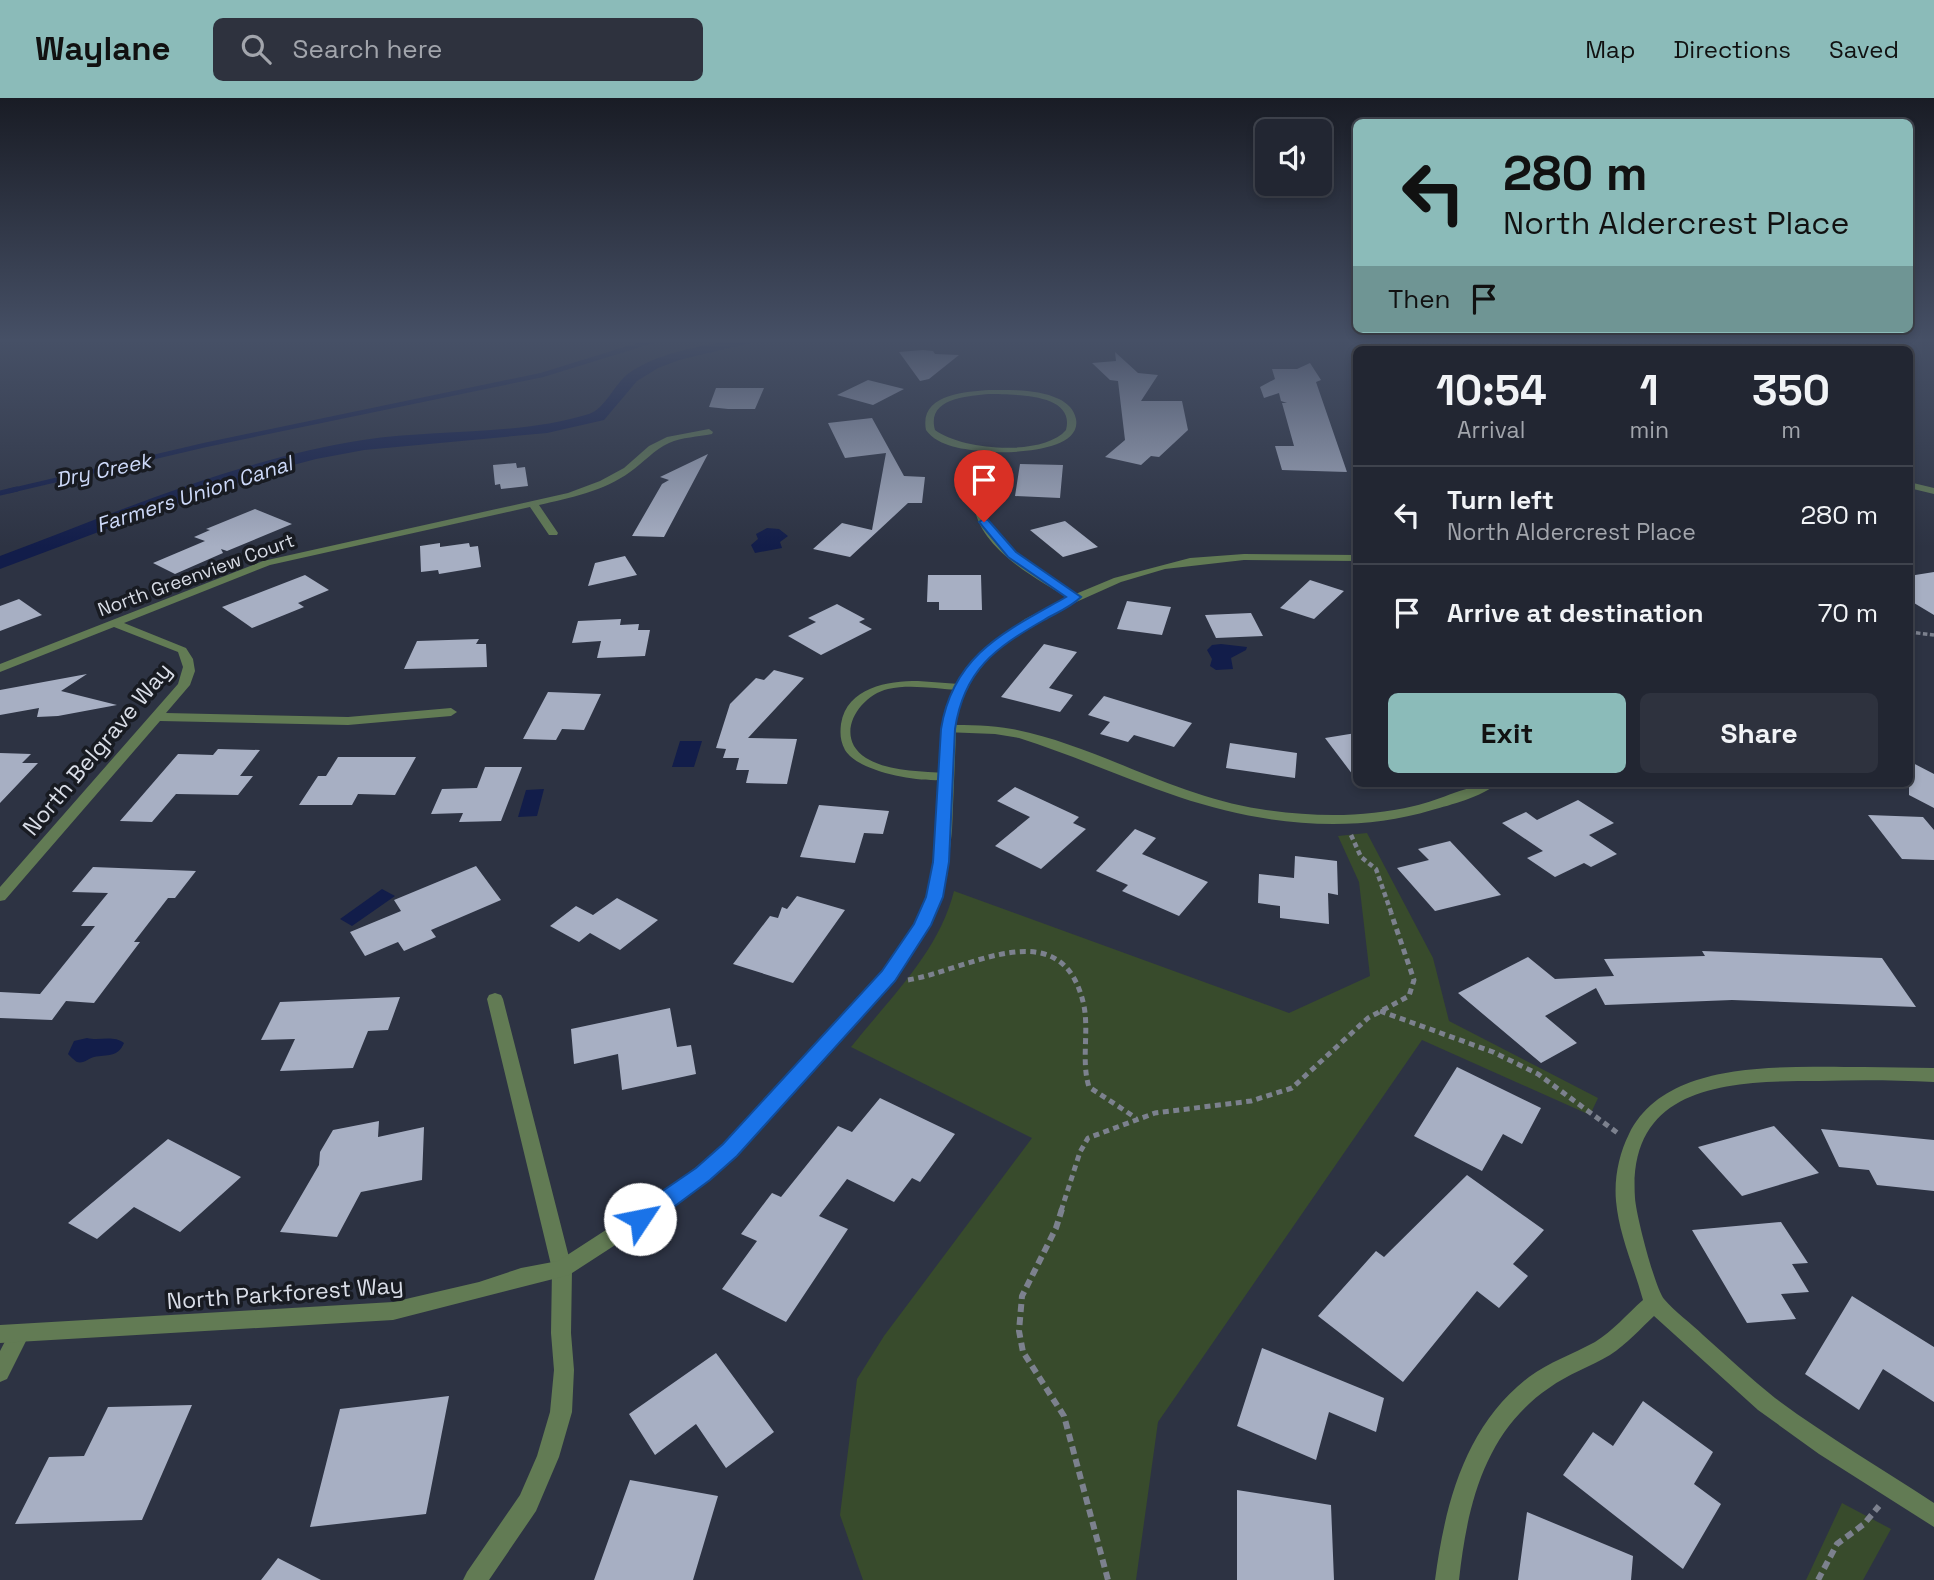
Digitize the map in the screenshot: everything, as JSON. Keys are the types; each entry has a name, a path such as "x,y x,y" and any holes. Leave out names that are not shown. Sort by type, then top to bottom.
{"street":[{"path":"933,409 929,424 932,433 945,441 966,447 991,449 1043,446 1064,438 1072,427 1067,409"},
{"name":"North Greenview Court","path":"0,668 289,557 533,504 603,483 628,470 652,448 670,439 709,432"},
{"path":"991,449 978,488 978,504 984,522 1012,554 1075,597"},
{"path":"1913,486 1934,491"},
{"path":"533,504 553,533"},
{"name":"North Parkforest Way","path":"10,1333 393,1311 447,1300 521,1277 562,1269 673,1197 721,1158 888,976 922,925 934,897 941,862 951,709 959,687 972,668 1000,640 1075,597 1125,575 1185,561 1245,556 1353,558"},
{"name":"North Belgrave Way","path":"0,896 157,717 184,685 190,671 189,660 181,650 113,623"},
{"path":"157,717 348,721 451,712"},
{"path":"948,729 979,729 1021,735 1186,795 1231,808 1303,819 1344,820 1422,811 1461,798 1483,787"},
{"path":"475,1580 528,1503 548,1457 561,1412 565,1370 561,1333 562,1269 495,999"},
{"path":"1934,1075 1765,1074 1731,1076 1700,1084 1674,1096 1652,1113 1636,1135 1627,1160 1625,1190 1629,1223 1654,1303 1690,1333 1725,1370 1766,1404 1934,1516"},
{"path":"1447,1580 1452,1536 1463,1490 1480,1449 1504,1415 1532,1386 1566,1364 1603,1348 1654,1303"},
{"path":"0,1372 10,1333"}],"lane":[{"path":"946,777 898,772 866,764 848,743 846,723 851,709 866,695 879,688 898,685 959,687"}],"path":[{"path":"1913,632 1934,635"},
{"path":"1108,1580 1064,1416 1023,1352 1018,1331 1022,1296 1056,1228 1080,1152 1088,1138 1136,1118 1173,1110 1251,1101 1292,1088 1336,1045 1379,1011 1409,996 1414,980 1376,870 1361,857 1344,820"},
{"path":"888,976 920,979 1003,952 1037,951 1051,956 1063,963 1082,997 1089,1087 1136,1118"},
{"path":"1379,1011 1493,1052 1538,1074 1633,1144"},
{"path":"1818,1580 1836,1544 1864,1524 1892,1488"}],"green space":[{"path":"1367,833 1433,958 1449,1021 1598,1098 1590,1115 1422,1040 1158,1422 1136,1580 863,1580 840,1515 857,1379 884,1336 1032,1138 851,1047 925,955 947,913 954,891 1289,1013 1370,976 1359,882 1338,836"},
{"path":"1842,1503 1891,1529 1863,1580 1806,1580"}],"water":[{"path":"767,528 779,529 788,536 780,542 782,548 755,553 751,545 758,539 756,534"},
{"path":"1212,645 1247,647 1231,658 1233,669 1216,670 1210,666 1212,659 1207,650"},
{"path":"680,741 702,741 694,767 672,767"},
{"path":"544,789 537,816 518,817 526,790"},
{"path":"382,889 395,896 352,926 340,919"},
{"path":"87,1038 116,1039 124,1043 119,1051 112,1055 77,1062 68,1054 74,1041"}],"building":[{"path":"1121,409 1184,409 1188,430 1159,457 1151,456 1141,465 1105,457 1125,440"},
{"path":"1284,409 1325,409 1347,472 1282,470 1275,446 1294,446"},
{"path":"872,418 904,476 925,477 922,503 908,503 850,557 813,549 842,523 872,530 886,453 845,458 828,423"},
{"path":"708,454 664,537 632,536 662,484 669,480 660,477"},
{"path":"516,463 517,468 525,467 528,486 501,489 500,484 495,485 493,465"},
{"path":"1020,464 1063,465 1060,498 1015,496"},
{"path":"255,509 292,524 227,551 221,549 223,553 175,574 153,563 205,541 194,537 210,530 206,529"},
{"path":"1065,521 1098,547 1063,557 1030,530"},
{"path":"440,543 440,547 469,543 470,547 478,546 481,567 439,574 438,570 421,572 420,546"},
{"path":"625,556 637,575 588,586 595,563"},
{"path":"1934,572 1934,615 1913,602 1913,575"},
{"path":"305,575 329,590 298,603 304,607 252,628 222,607"},
{"path":"928,575 981,575 982,610 939,610 939,602 927,602"},
{"path":"1310,580 1344,591 1314,619 1280,608"},
{"path":"19,599 42,615 0,631 0,606"},
{"path":"1127,601 1171,607 1162,635 1117,629"},
{"path":"837,604 865,619 859,622 872,629 821,655 788,636 816,622 808,618"},
{"path":"1251,613 1263,636 1216,638 1205,615"},
{"path":"621,619 620,625 639,624 638,630 650,630 645,656 597,658 601,641 572,643 578,621"},
{"path":"479,639 476,644 486,644 487,667 404,669 417,641"},
{"path":"1044,644 1077,652 1049,688 1073,695 1060,712 1001,697"},
{"path":"774,670 804,678 748,738 797,739 787,784 746,783 749,770 736,770 739,758 723,758 726,749 716,748 730,704 756,678 764,680"},
{"path":"87,674 61,691 117,705 58,716 37,717 39,708 0,715 0,690"},
{"path":"548,692 601,694 584,730 562,729 556,740 523,739"},
{"path":"1104,696 1192,723 1174,747 1134,735 1128,742 1100,734 1110,722 1088,715"},
{"path":"1353,733 1353,775 1325,738"},
{"path":"1230,743 1297,753 1295,778 1226,768"},
{"path":"218,749 260,750 240,776 253,776 238,795 176,794 152,822 120,821 178,754 213,755"},
{"path":"0,753 31,754 22,763 38,763 0,803"},
{"path":"338,757 416,757 395,795 358,794 352,805 299,805 318,776 326,776"},
{"path":"1913,763 1934,774 1934,808 1909,795 1909,787 1913,787"},
{"path":"485,767 522,767 501,821 459,822 463,813 431,814 442,789 477,788"},
{"path":"1015,787 1079,817 1073,823 1086,829 1041,869 995,846 1030,817 997,801"},
{"path":"1578,800 1614,823 1589,835 1617,854 1591,867 1584,863 1555,877 1527,858 1543,851 1502,823 1526,812 1537,820"},
{"path":"819,805 889,811 883,834 864,833 855,863 800,857"},
{"path":"1868,815 1923,817 1934,830 1934,860 1902,859"},
{"path":"1135,829 1156,838 1142,854 1208,882 1179,916 1122,891 1128,885 1096,871"},
{"path":"1450,841 1501,895 1435,911 1397,868 1429,860 1418,849"},
{"path":"1295,856 1337,861 1338,895 1328,893 1329,924 1280,918 1280,906 1258,903 1259,874 1294,878"},
{"path":"476,866 501,900 431,930 436,937 404,951 398,942 365,956 350,932 401,911 394,900"},
{"path":"93,867 196,871 175,898 168,898 134,942 140,942 94,1003 66,1001 52,1020 0,1018 0,992 40,994 95,926 81,926 108,893 72,892"},
{"path":"797,896 845,910 793,983 733,964 770,916 778,918 782,907 787,909"},
{"path":"617,898 658,920 620,950 590,933 579,942 550,926 576,906 593,915"},
{"path":"1702,951 1882,958 1916,1007 1732,1000 1605,1005 1596,988 1545,1016 1577,1043 1541,1063 1458,993 1528,957 1555,979 1614,976 1604,959 1705,956"},
{"path":"400,997 388,1030 368,1031 353,1068 280,1071 295,1039 261,1040 280,1002"},
{"path":"670,1008 677,1047 691,1045 696,1074 622,1090 618,1054 574,1064 571,1029"},
{"path":"1457,1067 1541,1108 1522,1144 1503,1134 1482,1171 1414,1136"},
{"path":"880,1098 955,1134 920,1182 912,1178 894,1202 847,1179 819,1216 848,1229 786,1322 722,1289 757,1241 741,1234 772,1193 781,1197 838,1126 852,1132"},
{"path":"379,1121 378,1137 424,1127 422,1180 361,1192 337,1237 280,1232 319,1165 320,1152 333,1130"},
{"path":"1774,1126 1819,1173 1742,1196 1698,1147"},
{"path":"1821,1129 1934,1140 1934,1191 1877,1185 1869,1170 1839,1167"},
{"path":"168,1139 241,1177 180,1232 134,1207 97,1239 68,1223"},
{"path":"1467,1175 1544,1230 1513,1264 1528,1276 1499,1308 1477,1291 1403,1382 1318,1316 1376,1251 1384,1257"},
{"path":"1781,1222 1808,1263 1792,1264 1809,1292 1781,1294 1796,1319 1747,1323 1692,1230"},
{"path":"1852,1296 1934,1347 1934,1402 1883,1369 1859,1410 1805,1374"},
{"path":"1262,1348 1384,1398 1376,1432 1329,1412 1316,1460 1237,1426"},
{"path":"716,1353 774,1432 726,1468 696,1424 655,1455 629,1414"},
{"path":"449,1396 426,1514 310,1527 340,1409"},
{"path":"1643,1401 1713,1452 1694,1484 1721,1504 1683,1569 1563,1475 1593,1432 1613,1446"},
{"path":"192,1405 142,1520 15,1524 49,1457 84,1456 108,1407"},
{"path":"630,1480 718,1496 693,1580 594,1580"},
{"path":"1237,1490 1331,1505 1334,1580 1237,1580"},
{"path":"1527,1512 1633,1556 1631,1580 1518,1580"},
{"path":"278,1558 321,1580 261,1580"}],"waterway":[{"name":"Dry Creek","path":"9,491 205,445 378,409"},
{"name":"Farmers Union Canal","path":"0,563 134,512 272,465 364,445 547,428 598,417 605,409"},
{"name":"Dry Creek","path":"0,493 17,489"}],"route":[{"path":"640,1219 673,1197 730,1150 888,976 904,956 922,925 934,897 941,862 948,729 951,709 959,687 985,652 1000,640 1020,626 1075,597 1024,564 995,538 984,522"}]}
